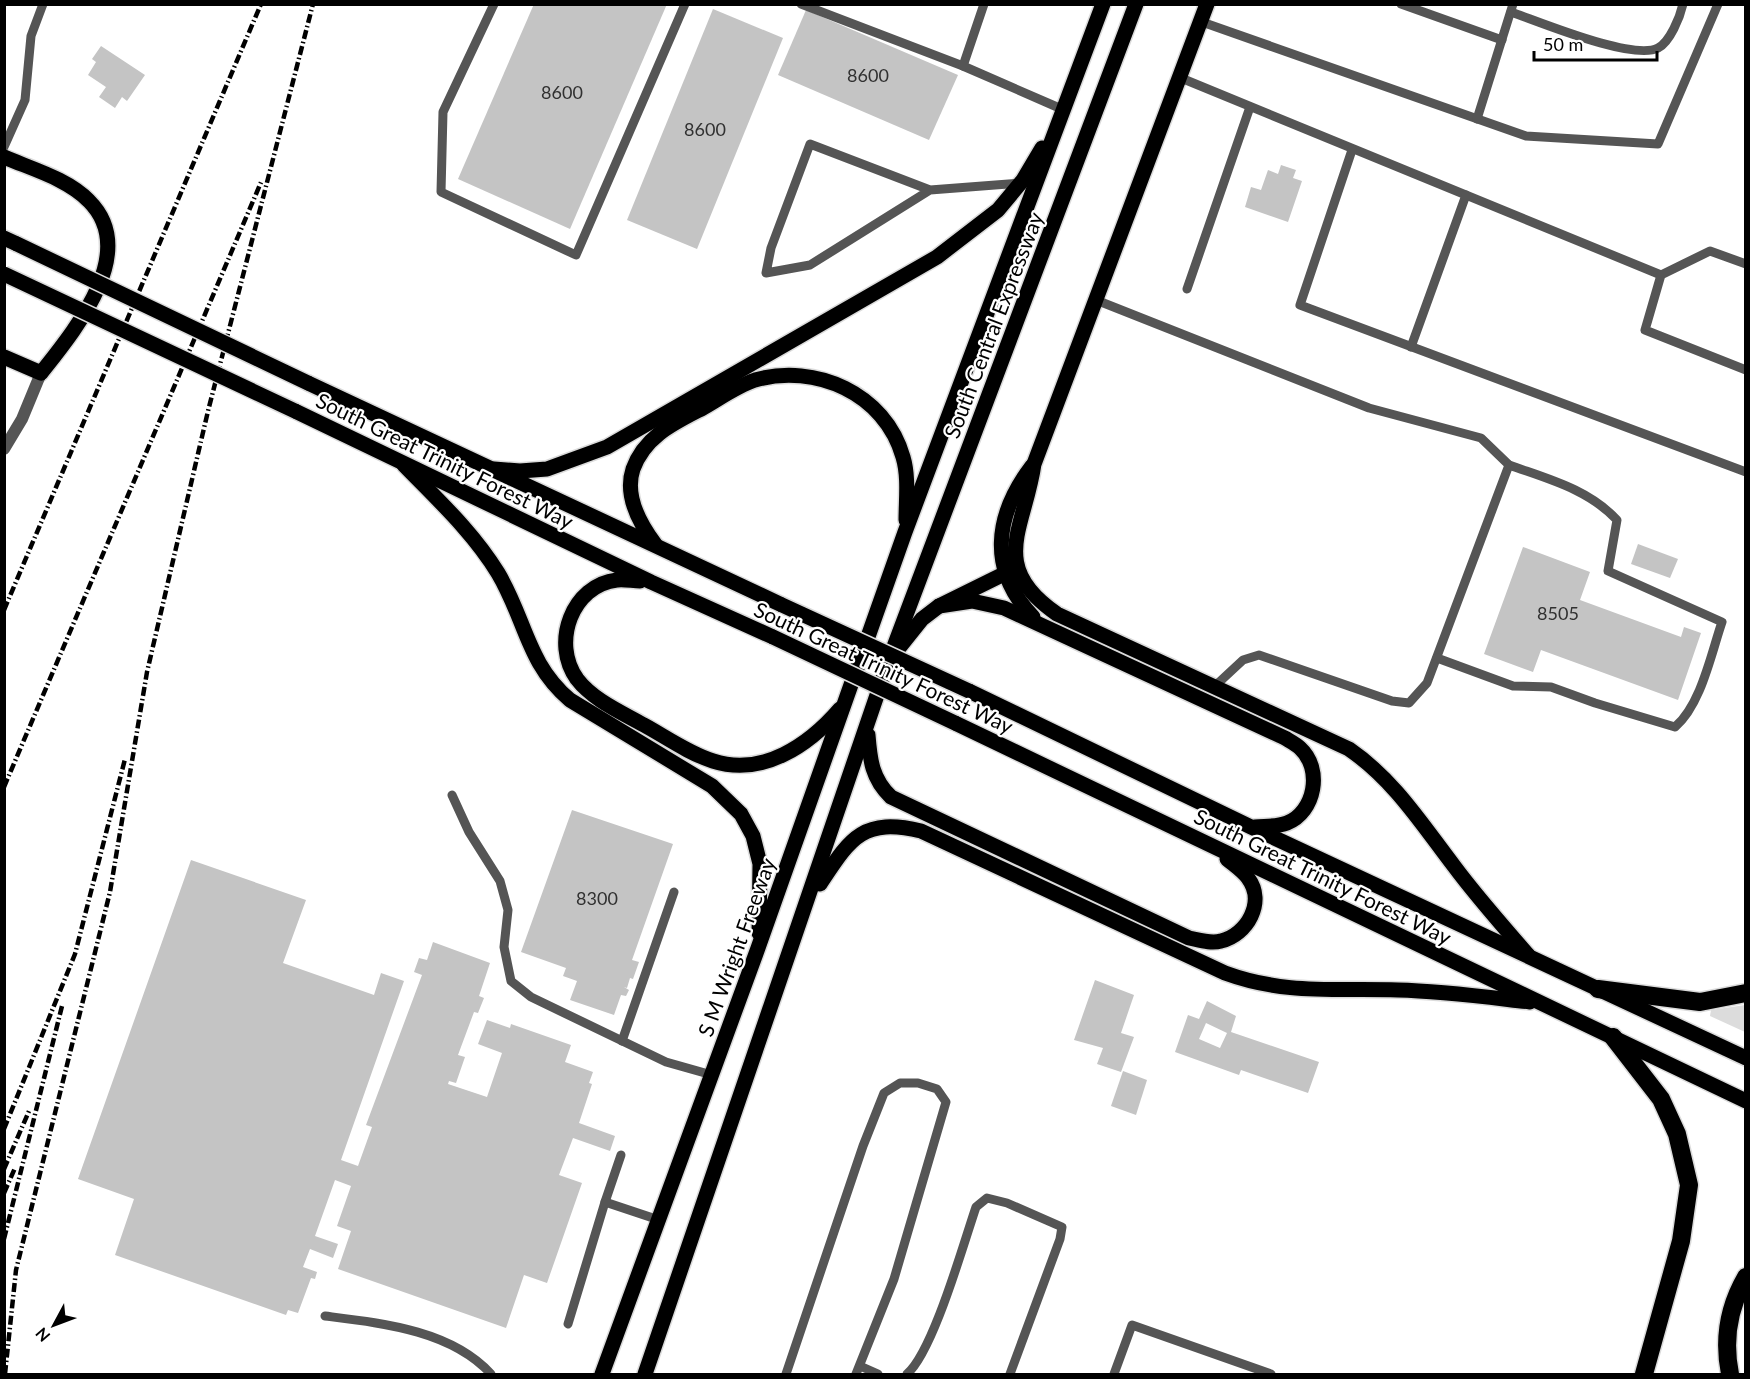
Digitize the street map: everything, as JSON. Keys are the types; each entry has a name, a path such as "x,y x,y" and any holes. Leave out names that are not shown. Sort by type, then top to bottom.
{"highway":[{"path":"1598,988 1700,1002 1746,993"},
{"path":"1612,1037 1661,1099 1677,1134 1689,1185 1681,1241 1644,1374"},
{"path":"1730,1374 1726,1339 1728,1318 1735,1295 1746,1277"}],"main road":[{"name":"South Central Expressway","path":"905,532 1103,4"},
{"name":"South Central Expressway","path":"889,660 1136,4"},
{"path":"1037,621 1017,600 1011,570 1017,526 1030,492 1034,464 1207,4"},
{"path":"495,469 520,471 547,469 607,447 938,257 998,210 1020,183 1063,112"},
{"path":"4,156 64,184 88,200 104,219 109,239 105,270 72,333 41,373 4,357"},
{"name":"South Great Trinity Forest Way","path":"11,241 308,383 969,691 1251,827 1746,1058"},
{"name":"South Great Trinity Forest Way","path":"4,274 651,582 955,723 1746,1101"},
{"path":"657,547 643,528 633,506 630,487 633,470 651,440 666,428 752,381 797,374 815,376 861,396 893,433 903,457 907,487 905,532"},
{"path":"404,465 466,529 498,572 519,613 539,667 558,690 570,700 712,786 741,814 753,836 760,864 758,948"},
{"name":"S M Wright Freeway","path":"602,1374 758,948 905,532"},
{"path":"645,1374 889,660 922,619 939,606 1011,570"},
{"path":"1011,570 1031,592 1057,614 1349,749 1369,763 1402,795 1460,874 1528,955"},
{"path":"651,582 617,580 599,585 579,602 570,616 565,644 569,662 576,678 596,697 697,755 716,762 736,764 754,763 790,752 824,728 846,703"},
{"path":"939,606 972,601 1004,608 1037,621 1285,738 1302,749 1314,777 1309,802 1300,815 1288,823 1251,827"},
{"path":"867,729 870,763 882,788 891,797 1189,938 1205,942 1221,942 1245,927 1253,914 1255,901 1248,879 1214,847"},
{"path":"808,901 847,843 860,834 882,827 901,826 921,831 1225,973 1252,983 1314,991 1424,991 1542,1004"}],"street":[{"path":"4,449 22,420 41,373"}],"lane":[{"path":"4,147 25,100 31,36 43,4"},
{"path":"494,4 443,112 441,192 576,255 685,4"},
{"path":"801,4 963,66 1063,112"},
{"path":"963,66 984,4"},
{"path":"1401,4 1502,40"},
{"path":"1477,119 1512,8 1605,44 1632,51 1650,51 1660,47 1667,38 1683,4"},
{"path":"1202,22 1526,136 1658,144 1718,4"},
{"path":"1181,78 1661,275"},
{"path":"1187,289 1250,107"},
{"path":"930,190 810,265 766,273 771,248 810,144 930,190 1020,183"},
{"path":"1352,150 1300,305 1746,472"},
{"path":"1411,347 1466,195"},
{"path":"1746,264 1710,251 1661,275 1645,330 1746,370"},
{"path":"1096,300 1369,408 1481,438 1509,465 1580,490 1605,507 1617,520 1608,571 1722,622 1694,702 1687,717 1675,727 1594,703 1551,687 1513,686 1437,658"},
{"path":"1215,687 1243,660 1259,655 1392,701 1409,702 1427,683 1509,465"},
{"path":"452,795 469,832 500,881 508,910 504,947 511,981 531,997 666,1062 712,1075"},
{"path":"622,1041 674,892"},
{"path":"786,1374 863,1146 884,1093 900,1083 918,1083 937,1089 946,1102 894,1279 858,1370 878,1374"},
{"path":"567,1324 621,1155"},
{"path":"907,1374 916,1366 928,1343 976,1207 987,1198 1007,1203 1062,1227 1060,1239 1010,1374"},
{"path":"605,1202 659,1220"},
{"path":"325,1316 395,1325 458,1349 484,1366 491,1374"},
{"path":"1114,1374 1132,1325 1271,1374"}],"shaded area":[{"path":"1745,1005 1745,1032 1710,1016 1711,1010"}],"building":[{"path":"534,4 667,4 570,229 458,179"},
{"path":"713,9 783,38 697,249 627,220"},
{"path":"806,10 958,75 929,140 778,75"},
{"path":"101,46 145,75 127,101 122,97 115,108 99,97 106,87 88,75 96,62 92,59"},
{"path":"1281,165 1296,170 1293,178 1302,181 1288,222 1245,207 1251,187 1261,190 1268,170 1278,174"},
{"path":"1638,544 1678,559 1670,578 1631,564"},
{"path":"1523,547 1590,572 1580,600 1681,637 1684,627 1701,633 1678,700 1541,650 1533,672 1484,654"},
{"path":"572,810 673,844 632,960 639,962 633,979 630,978 627,988 624,987 629,990 626,996 621,995 614,1015 570,1000 577,981 563,976 566,968 521,952"},
{"path":"191,860 306,900 283,963 374,995 381,973 404,981 341,1160 358,1166 372,1127 366,1125 422,975 414,972 419,958 427,960 433,942 490,963 479,996 484,998 478,1013 474,1012 458,1055 465,1057 456,1083 449,1081 448,1084 487,1097 502,1053 478,1044 487,1020 510,1028 511,1024 571,1045 565,1062 593,1072 589,1083 592,1084 579,1123 615,1136 610,1151 573,1138 559,1175 582,1183 547,1283 524,1275 506,1328 338,1269 351,1231 337,1226 351,1186 335,1180 315,1236 338,1244 333,1258 310,1249 303,1267 317,1272 315,1279 311,1278 298,1313 288,1310 286,1315 115,1255 134,1199 78,1179"},
{"path":"1095,980 1134,995 1121,1033 1134,1037 1121,1072 1097,1064 1103,1048 1074,1040"},
{"path":"1207,1001 1236,1016 1231,1032 1319,1062 1308,1093 1241,1070 1239,1075 1175,1052 1188,1015 1199,1019","holes":["1206,1023 1227,1033 1220,1048 1199,1039"]},
{"path":"1123,1071 1147,1080 1136,1115 1111,1106"}],"railway":[{"path":"4,610 261,4"},
{"path":"5,1374 16,1270 110,892 147,672 208,411 313,4"},
{"path":"4,787 262,180"},
{"path":"4,1129 75,954 125,759"},
{"path":"4,1239 62,1006"},
{"path":"4,1169 29,1111"},
{"path":"4,1193 15,1168"}]}
